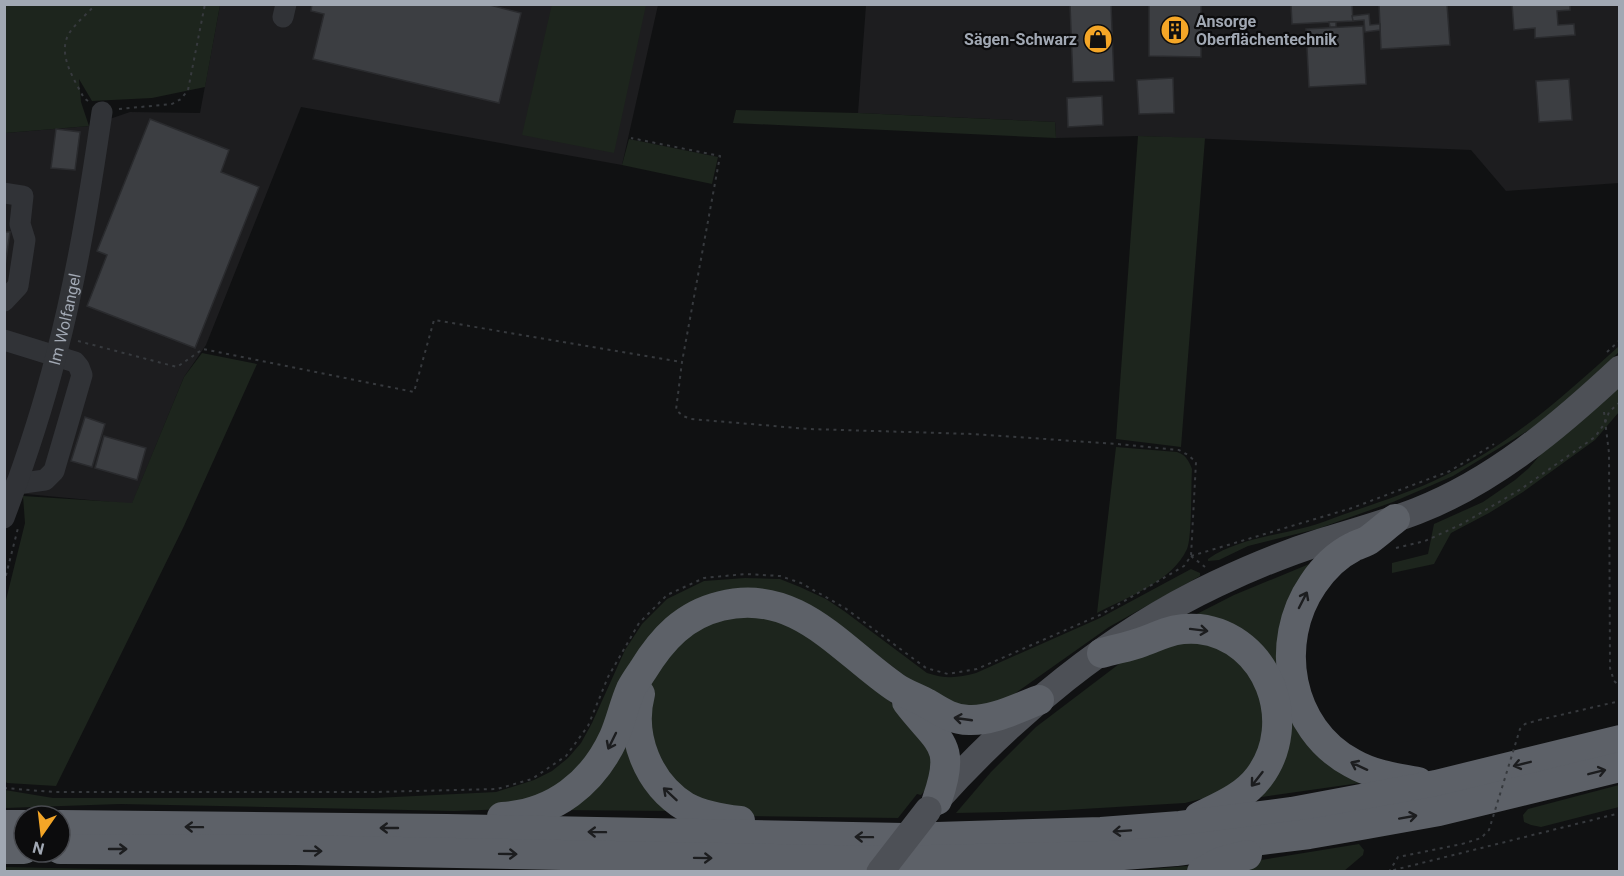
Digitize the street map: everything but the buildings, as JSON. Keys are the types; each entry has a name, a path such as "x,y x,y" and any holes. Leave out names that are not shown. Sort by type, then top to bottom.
{"highway":[{"path":"1395,519 1368,541 1338,556 1314,582 1300,605 1295,619 1290,649 1290,667 1297,698 1304,712 1312,725 1335,751 1350,762 1383,776 1436,785"},
{"path":"447,829 487,817 509,817 539,811 573,792 592,773 605,755 632,688 666,637 689,619 719,606 767,604 800,615 833,637 896,688 941,712 965,720 991,717 1039,700"},
{"path":"1102,653 1142,642 1175,629 1201,630 1224,637 1247,652 1257,662 1273,690 1278,714 1276,737 1268,764 1248,789 1232,800 1180,826"},
{"path":"644,669 637,707 637,733 644,757 662,786 680,802 706,815 752,822 804,835"},
{"path":"896,688 938,738 945,752 946,772 933,805"},
{"path":"72,825 447,829 904,838 1101,832 1180,826 1292,812 1436,785 1620,740"},
{"path":"72,849 307,850 887,861 1110,856 1309,834 1439,811 1620,766"},
{"path":"1202,872 1228,860 1270,851 1309,834"},
{"path":"954,860 1012,871 1037,872"}],"main road":[{"path":"880,872 933,805 964,771 1039,700 1102,653 1169,608 1219,582 1319,542 1395,519 1456,494 1500,468 1580,405 1612,362"}],"street":[{"name":"Im Wolfangel","path":"7,512 14,475 59,346 102,112"},
{"path":"4,194 23,196 20,224 25,240 18,286 4,301"},
{"path":"4,339 59,346 80,367 82,375 54,471 45,480 14,475"}],"path":[{"path":"96,4 70,32 64,46 68,66 84,98 102,112 129,107 172,104 181,99 188,90 205,4"},
{"path":"631,138 720,156 682,362 676,410 691,419 809,429 973,434 1117,444 1184,452 1196,462 1191,556 1352,508 1450,471 1500,441"},
{"path":"59,346 177,368 203,349 414,392 434,320 682,362"},
{"path":"1612,362 1620,340"},
{"path":"1393,549 1425,541 1461,524 1521,489 1594,437 1605,423 1609,412 1620,402"},
{"path":"1605,423 1609,453 1610,668 1614,681 1620,686"},
{"path":"4,583 18,534 17,508 7,512"},
{"path":"1388,871 1398,857 1481,838 1489,830 1520,729 1525,724 1620,701"},
{"path":"1388,871 1620,813"}],"shaded area":[{"path":"5,4 220,5 205,87 152,98 92,101 79,79 81,102 89,126 5,133"},
{"path":"552,4 646,5 614,153 522,135"},
{"path":"220,5 658,5 622,165 301,107 206,345 184,377 132,504 5,492 5,133 89,126 130,112 200,113"},
{"path":"866,5 1619,5 1619,183 1506,191 1471,150 1139,136 1056,138 1055,122 858,113"},
{"path":"736,110 1055,122 1056,138 733,123"},
{"path":"1138,136 1205,138 1181,447 1116,439"},
{"path":"629,139 718,157 712,184 622,165"},
{"path":"1619,346 1619,352 1563,404 1534,427 1453,476 1393,502 1317,529 1248,546 1219,560 1208,561 1219,552 1243,542 1311,526 1407,492 1469,463 1515,434"},
{"path":"202,353 257,364 184,526 56,786 7,783 5,781 5,604 25,523 23,496 132,503 184,377"},
{"path":"1619,387 1619,412 1595,440 1523,492 1451,533 1434,564 1392,573 1392,563 1428,554 1434,524 1483,502 1515,480 1547,447"},
{"path":"1116,447 1177,452 1187,459 1192,469 1189,543 1180,561 1160,580 1097,613"},
{"path":"1319,560 1283,663 1367,782 1255,798 1280,689 1185,620 1234,595"},
{"path":"1191,569 1200,573 1200,576 1109,627 1010,697 977,710 938,701 839,626 697,600 583,771 511,809 454,811 120,804 12,804 12,808 5,808 5,790 53,798 375,798 496,792 534,780 552,771 581,743 625,650 642,624 667,599 704,581 745,578 780,579 800,587 826,599 844,611 927,673 940,676 952,677 976,673 1100,618"},
{"path":"741,613 795,624 875,686 932,745 931,783 921,795 917,794 898,818 745,816 702,806 654,761 645,738 651,677 691,629"},
{"path":"1161,640 1215,641 1266,690 1264,754 1224,793 1185,803 1048,811 956,813 991,772 1036,727 1119,664"},
{"path":"621,739 673,811 558,810"},
{"path":"1619,785 1619,807 1541,827 1524,822 1523,815 1528,809"},
{"path":"1359,844 1364,850 1363,855 1344,871 1219,872 1255,861"},
{"path":"1198,865 1189,871 1116,872"},
{"path":"4,867 197,871 198,871 5,872"}],"place":[{"name":"Ansorge Oberflächentechnik","path":"1175,30"},
{"name":"Sägen-Schwarz","path":"1098,39"}]}
